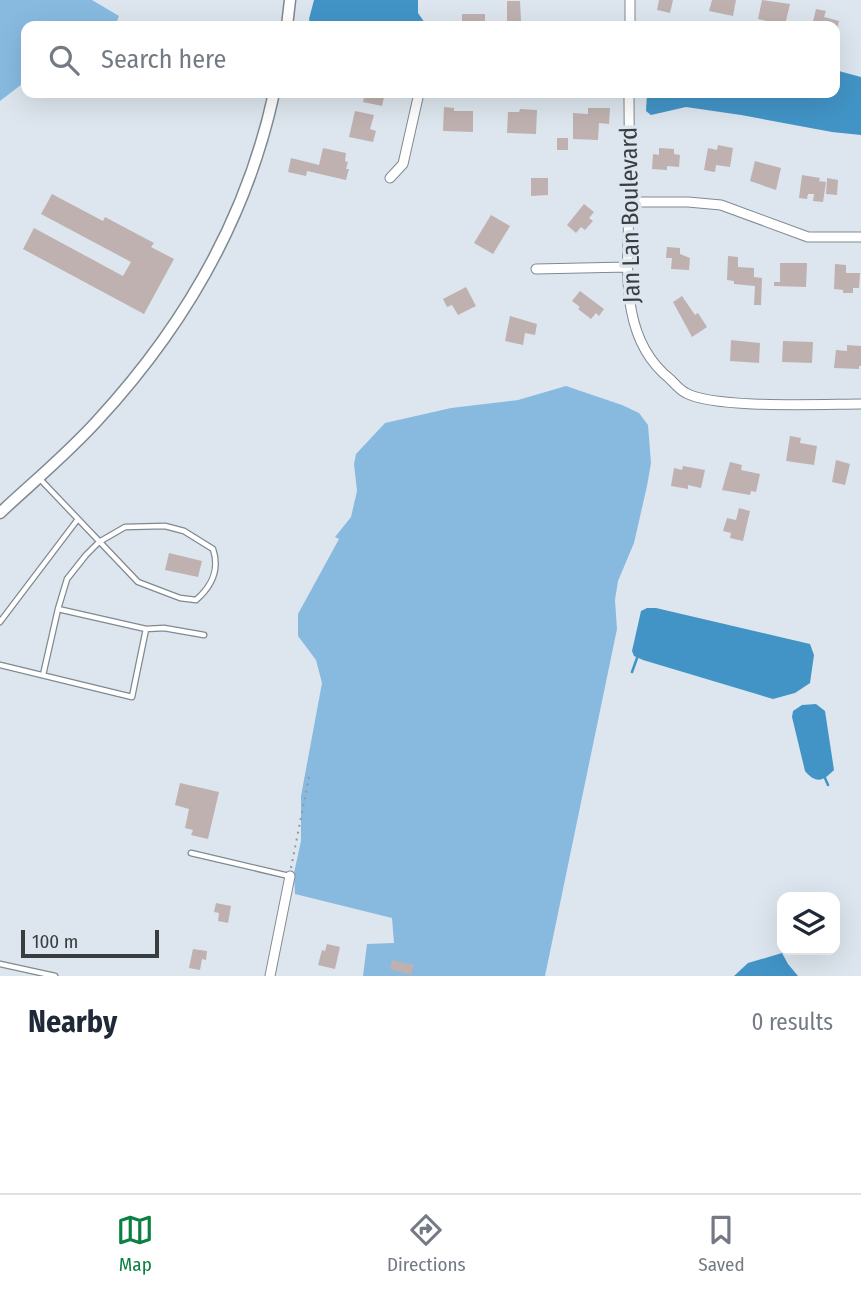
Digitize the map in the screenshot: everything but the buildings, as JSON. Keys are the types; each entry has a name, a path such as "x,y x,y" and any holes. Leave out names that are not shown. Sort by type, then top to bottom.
{"street":[{"path":"288,21 290,0"},
{"path":"630,0 630,21"},
{"path":"0,513 95,423 164,341 219,251 237,211 260,150 273,98"},
{"path":"390,178 403,164 418,98"},
{"name":"Jan Lan Boulevard","path":"629,98 626,267 632,314 640,342 660,372 687,393 713,401 861,404"},
{"path":"629,202 721,205 808,237 861,237"},
{"path":"536,269 626,267"},
{"path":"270,976 290,876"}],"lane":[{"path":"38,477 99,542 138,582 180,598 196,600 212,582 217,562 213,549 184,531 165,526 125,527 99,542 67,579 43,676"},
{"path":"0,622 78,519"},
{"path":"58,609 146,629 164,628 204,635"},
{"path":"0,665 132,697 146,629"},
{"path":"191,853 290,876"},
{"path":"0,964 55,976"}],"path":[{"path":"290,876 309,777"}],"shaded area":[{"path":"0,0 92,0 119,16 117,21 21,21 21,85 0,101"},
{"path":"314,0 418,0 418,13 424,21 310,21"},
{"path":"840,71 861,77 861,135 686,107 651,115 646,111 647,98 840,98"},
{"path":"566,386 639,413 648,425 651,463 634,543 618,581 615,600 617,629 545,976 363,976 367,944 394,943 392,918 295,894 294,873 301,841 301,796 322,683 316,660 298,636 298,614 339,539 335,537 351,517 357,491 354,464 356,454 385,423 451,408 518,400"},
{"path":"647,608 810,644 814,655 810,683 795,693 773,699 634,656 632,651 641,611"},
{"path":"816,704 825,711 834,770 820,780 805,771 792,717 793,711 802,705"},
{"path":"783,955 798,976 734,976 748,963"}],"waterway":[{"path":"632,672 637,658"},
{"path":"825,778 828,785"}]}
